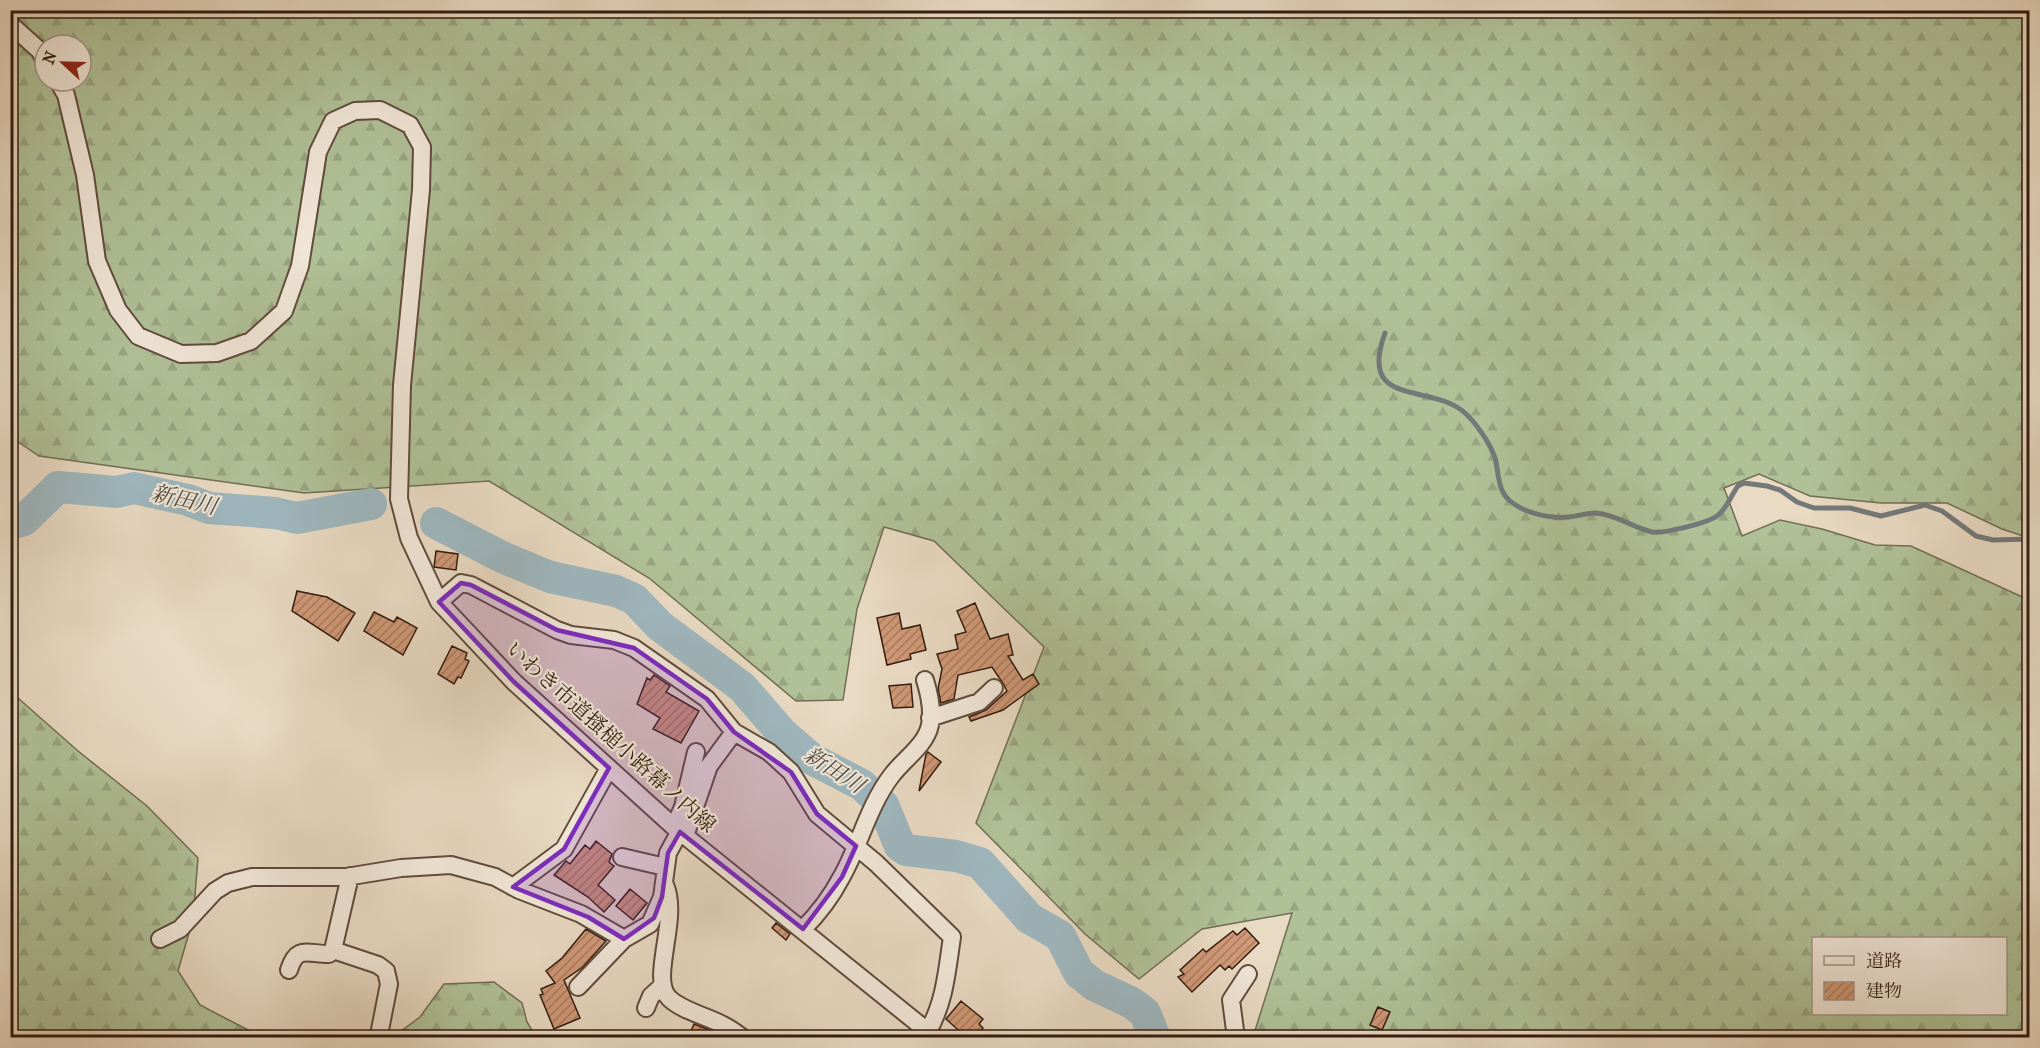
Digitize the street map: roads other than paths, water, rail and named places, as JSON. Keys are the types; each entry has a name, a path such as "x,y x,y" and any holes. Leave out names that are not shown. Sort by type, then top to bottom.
{"street":[{"path":"10,24 33,45"},
{"name":"いわき市道搔槌小路幕ノ内線","path":"65,93 86,175 98,261 118,310 138,336 181,354 217,353 251,341 284,310 300,266 318,152 333,121 355,111 380,110 410,125 422,147 421,190 402,385 399,499 409,538 439,602 514,682 680,831 932,1034"},
{"path":"439,602 461,584 471,585 557,630 571,635 614,640 634,648 707,699 734,732 769,752 791,772 817,814 856,846 952,937 941,1003 932,1034"},
{"path":"803,929 820,911 842,877 891,776 925,739 930,718 930,694 925,680"},
{"path":"930,718 980,702 994,688"},
{"path":"578,987 624,939 650,924 658,909 668,853 709,766 734,732"},
{"path":"680,831 683,807 696,752"},
{"path":"513,887 564,849 609,768"},
{"path":"622,857 665,867"},
{"path":"160,939 180,929 215,891 228,883 252,877 350,876 401,868 451,865 471,868 588,917 624,939"},
{"path":"289,970 293,958 300,953 328,954 333,950 350,876"},
{"path":"664,885 669,895 670,916 663,952 663,985 669,998 742,1038"},
{"path":"333,950 378,964 386,971 389,984 379,1035"},
{"path":"1236,1038 1231,1000 1248,974"},
{"path":"646,1008 651,996 663,985"}],"waterway":[{"path":"1385,333 1379,357 1381,373 1389,384 1451,404 1465,413 1474,422 1493,452 1500,486 1505,496 1515,505 1529,512 1562,517 1596,513 1658,532 1695,525 1712,519 1726,506 1738,486 1744,483 1780,490 1797,502 1814,508 1850,508 1881,516 1925,505 1942,511 1976,536 1993,540 2030,539"},
{"name":"新田川","path":"10,524 24,520 58,487 117,492 134,488 188,500 209,508 275,513 297,518 371,504"},
{"name":"新田川","path":"436,523 502,557 550,577 616,591 634,599 660,626 742,687 782,733 812,759 862,785 883,805 900,846 906,850 956,856 980,863 1029,918 1060,936 1079,973 1094,985 1132,1003 1145,1013 1155,1038"}]}
